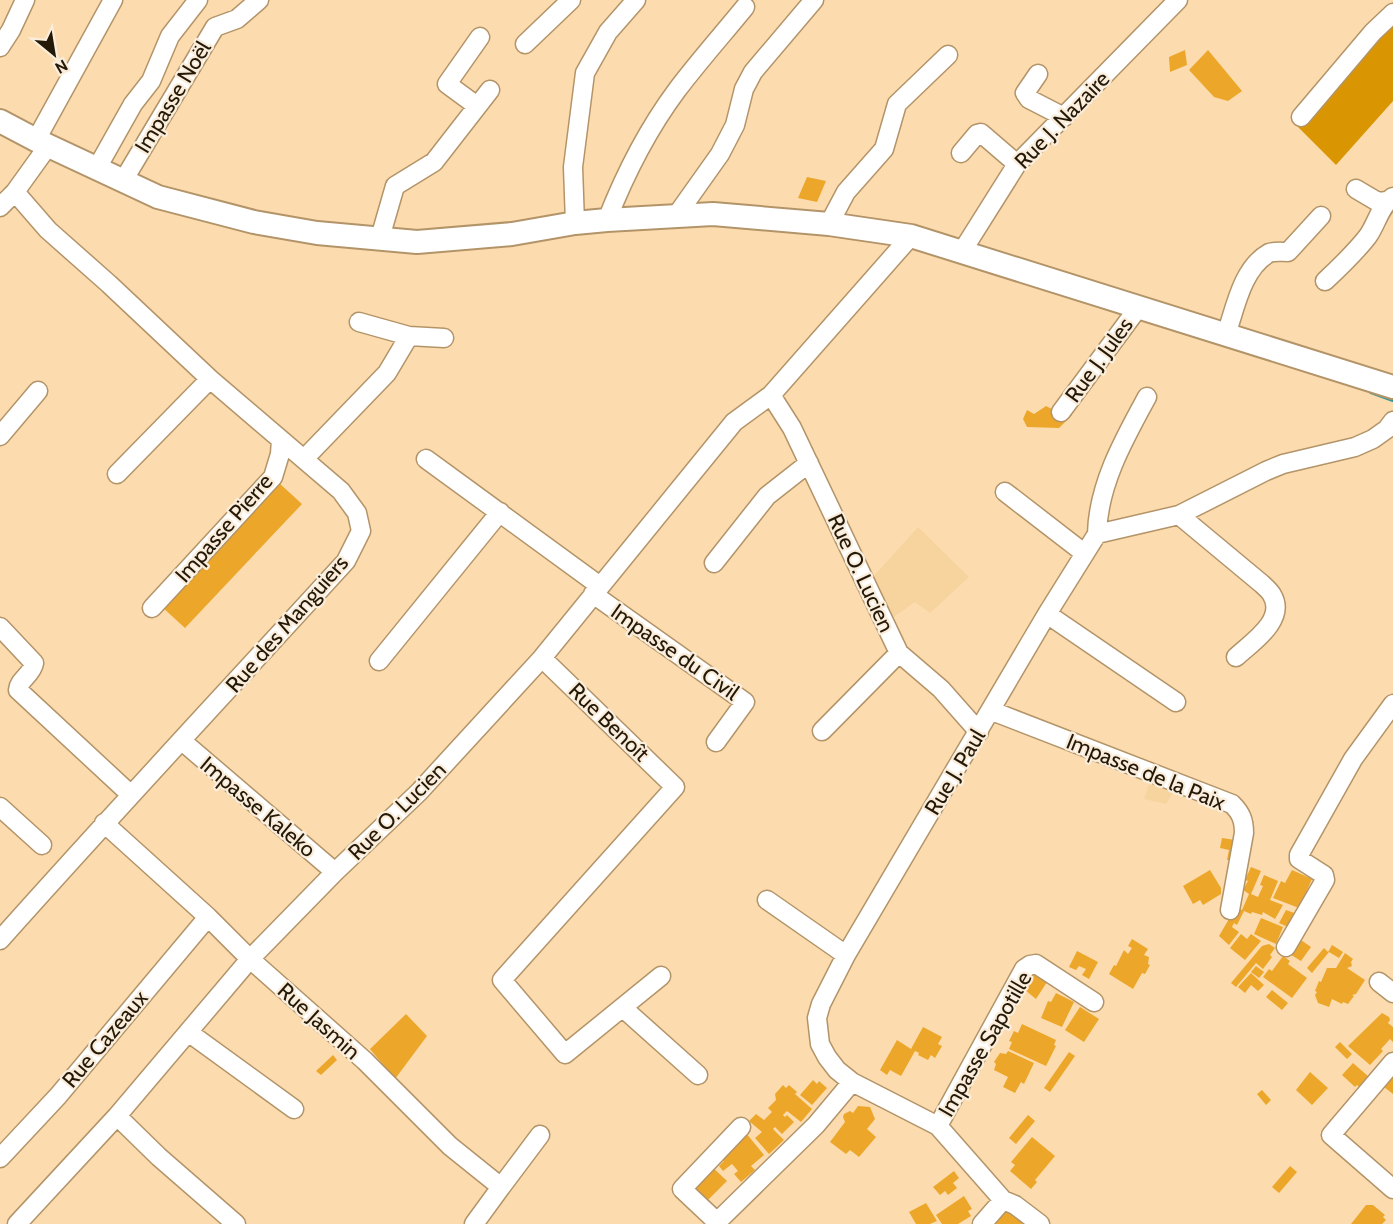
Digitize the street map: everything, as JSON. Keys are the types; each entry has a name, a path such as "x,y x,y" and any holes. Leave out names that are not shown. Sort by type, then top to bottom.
{"main road":[{"path":"0,121 158,197 254,222 317,233 417,242 512,234 575,223 713,214 829,224 911,236 1393,387"}],"street":[{"path":"0,47 26,0"},
{"path":"0,207 15,192 42,143 113,0"},
{"name":"Impasse Noël","path":"123,181 215,27 237,18 259,0"},
{"path":"525,45 571,0"},
{"path":"575,223 573,167 585,73 609,32 636,0"},
{"path":"676,216 720,154 735,125 744,89 753,72 814,0"},
{"name":"Rue J. Nazaire","path":"961,253 1017,164 1178,0"},
{"path":"97,168 133,104 151,81 170,36 195,5 215,27"},
{"path":"607,220 621,184 677,90 746,7"},
{"path":"1301,117 1373,32 1393,13"},
{"path":"477,106 447,84 480,37"},
{"path":"829,224 846,192 884,149 897,104 948,55"},
{"path":"1038,74 1025,93 1029,99 1064,117"},
{"path":"380,238 395,186 434,162 490,90"},
{"path":"961,153 977,134 981,133 1017,164"},
{"path":"1356,189 1378,202 1390,199"},
{"name":"Rue des Manguiers","path":"0,940 130,794 182,741 346,561 361,531 357,513 341,491 210,379 48,230 15,192"},
{"path":"1325,281 1365,239 1377,223 1381,209 1390,199"},
{"path":"1226,335 1243,286 1254,266 1270,252 1287,252 1321,216"},
{"name":"Rue O. Lucien","path":"17,1224 117,1116 250,959 335,872 419,792 543,658 735,422 771,395 911,236"},
{"name":"Rue J. Jules","path":"1061,412 1137,308"},
{"path":"359,322 410,336 444,338"},
{"path":"304,459 387,373 410,336"},
{"path":"117,474 210,379"},
{"path":"0,436 38,391"},
{"name":"Rue O. Lucien","path":"771,395 792,428 899,653 941,689 979,732"},
{"path":"1147,397 1106,482 1097,514 1097,534 1179,515 1266,471 1292,462 1355,447 1373,439 1387,429 1393,421"},
{"name":"Impasse Pierre","path":"152,608 273,477 280,454 281,440"},
{"path":"426,459 500,512 597,590"},
{"path":"714,563 767,496 808,463"},
{"path":"1005,492 1084,553"},
{"path":"379,661 500,512"},
{"path":"1179,515 1262,584 1272,595 1275,614 1269,625 1236,657"},
{"name":"Rue J. Paul","path":"1040,1224 1015,1205 1003,1200 938,1126 852,1082 837,1070 820,1044 817,1030 820,1004 846,955 992,711 1047,614 1097,534"},
{"name":"Impasse du Civil","path":"597,590 745,702 716,742"},
{"path":"1047,614 1176,702"},
{"path":"0,627 34,663 33,669 18,690 130,794"},
{"path":"822,731 899,653"},
{"name":"Rue Benoît","path":"543,658 675,787 502,980 565,1054 623,1008"},
{"path":"1286,947 1325,880 1324,875 1299,859 1299,855 1353,759 1393,704"},
{"name":"Impasse de la Paix","path":"992,711 1232,804 1240,812 1244,822 1244,833 1230,910"},
{"name":"Impasse Kaleko","path":"182,741 335,872"},
{"path":"0,807 42,845"},
{"name":"Rue Jasmin","path":"104,823 364,1061 450,1146 501,1187"},
{"path":"767,900 846,955"},
{"name":"Rue Cazeaux","path":"0,1158 58,1096 208,917"},
{"name":"Impasse Sapotille","path":"938,1126 1024,969 1036,964 1094,1002"},
{"path":"661,976 623,1008 698,1075"},
{"path":"188,1032 294,1109"},
{"path":"1393,1062 1330,1135 1393,1189"},
{"path":"741,1127 682,1189 717,1222 816,1125 852,1082"},
{"path":"117,1116 159,1157 236,1224"},
{"path":"474,1224 540,1135"},
{"path":"982,1224 1003,1200"}],"shaded area":[{"path":"1393,7 1393,101 1336,165 1291,120 1371,26"},
{"path":"918,527 969,577 930,613 915,602 885,623 864,587"},
{"path":"1150,781 1174,791 1166,804 1144,799"}],"building":[{"path":"1185,50 1187,65 1170,72 1169,57"},
{"path":"1208,50 1242,91 1228,101 1214,97 1189,70"},
{"path":"807,177 826,181 817,202 798,198"},
{"path":"1046,406 1063,415 1072,415 1059,428 1027,427 1023,419 1027,410 1034,414"},
{"path":"279,483 302,504 185,628 162,607"},
{"path":"1222,838 1235,840 1232,860 1227,860 1229,850 1220,848"},
{"path":"1251,867 1261,871 1251,894 1258,897 1263,886 1260,885 1264,875 1278,881 1270,900 1283,905 1275,919 1263,912 1262,915 1244,911 1237,925 1234,923 1232,927 1239,932 1229,945 1219,936 1236,907 1242,910 1249,894 1243,890"},
{"path":"1210,870 1221,888 1221,894 1203,905 1200,900 1193,904 1183,886"},
{"path":"1292,870 1312,879 1299,908 1273,898 1281,881 1285,883"},
{"path":"1286,910 1297,914 1290,928 1279,923"},
{"path":"1261,918 1283,927 1276,944 1254,934"},
{"path":"1241,934 1247,939 1251,934 1261,941 1245,960 1230,948"},
{"path":"1298,938 1311,947 1301,961 1288,953"},
{"path":"1132,939 1148,949 1144,955 1149,957 1148,964 1150,965 1145,974 1142,973 1133,989 1109,974 1124,950 1128,954 1132,948 1128,946"},
{"path":"1269,944 1275,948 1270,955 1272,957 1263,969 1256,963 1236,987 1231,983 1262,946"},
{"path":"1332,945 1343,952 1339,958 1329,952 1312,973 1307,968 1324,948 1328,952"},
{"path":"1077,951 1098,962 1089,979 1082,975 1086,969 1079,966 1076,970 1069,967"},
{"path":"1345,953 1353,959 1352,966 1347,968 1365,980 1356,994 1352,995 1354,996 1348,1004 1332,999 1329,1007 1318,1003 1315,991 1319,981 1321,982 1327,968 1336,968"},
{"path":"1283,956 1290,961 1288,964 1307,978 1292,998 1263,977 1269,969 1272,971"},
{"path":"1256,966 1264,972 1259,978 1251,972"},
{"path":"1028,972 1045,972 1047,982 1036,999 1020,986"},
{"path":"1251,973 1264,985 1258,991 1251,985 1245,993 1238,987"},
{"path":"1272,990 1288,1003 1282,1010 1266,997"},
{"path":"1056,993 1074,1002 1062,1027 1041,1018 1048,1001 1051,1002"},
{"path":"1080,1007 1099,1019 1084,1042 1065,1030"},
{"path":"1382,1013 1389,1017 1388,1023 1393,1027 1393,1042 1390,1039 1370,1065 1348,1046"},
{"path":"406,1014 427,1036 395,1079 370,1049"},
{"path":"1022,1024 1056,1040 1054,1045 1056,1046 1046,1066 1009,1049 1012,1042 1009,1041 1014,1031 1018,1033"},
{"path":"923,1027 942,1037 938,1044 942,1046 935,1058 931,1055 928,1060 915,1051 901,1076 890,1070 887,1075 880,1070 897,1040 911,1049"},
{"path":"1340,1042 1352,1054 1347,1059 1335,1047"},
{"path":"1008,1051 1034,1063 1024,1084 1021,1082 1015,1093 1003,1087 1008,1077 994,1070 996,1064 994,1062 1000,1053 1006,1054"},
{"path":"1069,1052 1075,1056 1050,1092 1044,1088"},
{"path":"333,1055 337,1060 321,1075 316,1071"},
{"path":"1353,1063 1369,1077 1360,1088 1357,1085 1355,1087 1342,1075"},
{"path":"1310,1072 1328,1088 1312,1105 1296,1090"},
{"path":"1393,1076 1393,1094 1384,1087"},
{"path":"813,1080 817,1084 819,1081 827,1088 812,1105 800,1095"},
{"path":"783,1085 786,1088 789,1085 797,1092 795,1094 812,1109 801,1122 787,1111 783,1115 785,1117 787,1115 794,1122 782,1134 775,1127 773,1129 784,1140 769,1154 755,1138 762,1132 749,1121 756,1114 764,1120 772,1112 768,1108 776,1100 775,1094"},
{"path":"1262,1090 1271,1100 1266,1105 1257,1094"},
{"path":"858,1106 870,1107 875,1119 867,1129 876,1137 859,1157 850,1150 846,1154 830,1142 845,1122 844,1114 850,1111 853,1113"},
{"path":"1028,1115 1035,1121 1016,1144 1009,1138"},
{"path":"746,1133 764,1155 751,1166 755,1170 741,1182 734,1174 738,1171 732,1164 723,1171 719,1166 724,1161 718,1156"},
{"path":"1032,1137 1055,1156 1035,1180 1037,1182 1031,1189 1010,1171 1015,1165 1011,1162"},
{"path":"708,1163 727,1181 707,1201 690,1186"},
{"path":"1290,1166 1297,1172 1279,1193 1272,1187"},
{"path":"954,1171 959,1178 953,1183 957,1188 948,1195 945,1191 940,1195 933,1187"},
{"path":"964,1196 972,1209 968,1211 971,1216 958,1224 942,1224 936,1215"},
{"path":"1006,1202 1030,1224 987,1224"},
{"path":"926,1203 937,1221 930,1224 916,1224 909,1212"},
{"path":"1366,1205 1373,1205 1385,1215 1383,1217 1386,1220 1382,1224 1351,1224"}],"waterway":[{"path":"1371,392 1393,400"}]}
